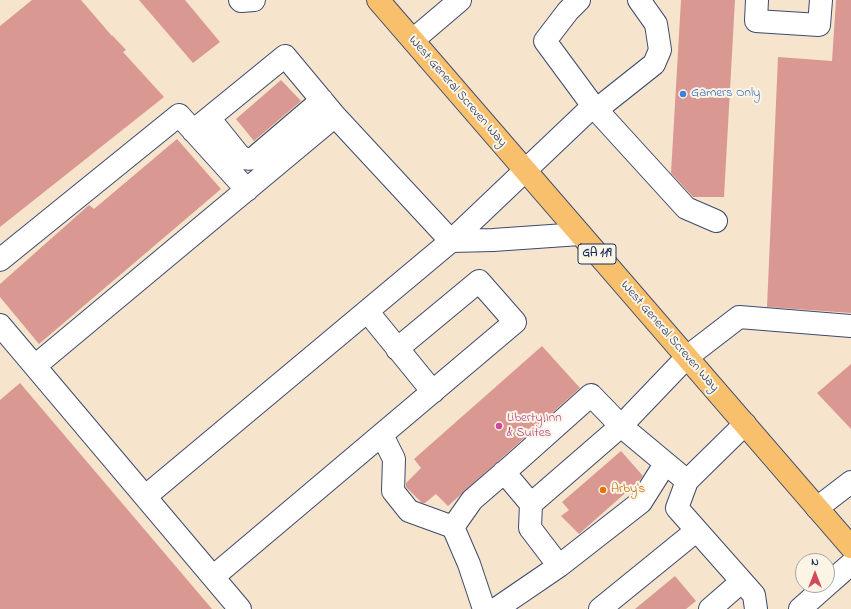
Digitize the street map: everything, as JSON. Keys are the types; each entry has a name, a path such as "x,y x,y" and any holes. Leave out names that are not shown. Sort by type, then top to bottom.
{"main road":[{"name":"West General Screven Way","path":"378,0 851,547"}],"lane":[{"path":"240,0 254,0"},
{"path":"413,40 460,0"},
{"path":"579,0 568,11 545,41 594,108 686,208 716,221"},
{"path":"146,496 451,241 525,170 594,108 654,64 660,50 656,24 638,0"},
{"path":"757,0 756,21 819,25 821,0"},
{"path":"201,125 285,56 329,108 451,241 493,240 580,234"},
{"path":"0,260 179,115 201,125 242,158 249,160 329,108"},
{"path":"35,366 247,190 329,108"},
{"path":"201,125 247,190"},
{"path":"213,577 515,322 479,281 397,349"},
{"path":"367,311 433,392"},
{"path":"559,566 530,528 532,504 621,426 687,357 739,317 851,326"},
{"path":"0,325 240,609"},
{"path":"453,527 472,500 591,395 621,426 687,481"},
{"path":"677,508 687,481 745,424"},
{"path":"382,435 394,459 393,491 409,511 453,527 469,564 484,609"},
{"path":"496,609 559,566 641,502 665,464"},
{"path":"504,472 532,504"},
{"path":"817,508 851,482"},
{"path":"641,502 677,508 754,595 756,609"},
{"path":"600,609 696,531"},
{"path":"835,578 851,564"},
{"path":"710,609 742,582"},
{"path":"800,609 818,593"}],"building":[{"path":"32,0 81,0 126,50 123,52 164,97 0,227 0,26"},
{"path":"139,0 185,0 220,42 193,63"},
{"path":"681,0 735,0 724,197 693,197 671,173"},
{"path":"836,0 851,0 851,313 767,307 778,57 832,61"},
{"path":"281,80 301,101 254,141 236,119"},
{"path":"177,139 221,189 39,344 0,297 0,284 89,205 94,209"},
{"name":"Liberty Inn & Suites","path":"542,346 580,388 448,506 436,494 425,503 422,503 406,487 406,483 421,468 414,459"},
{"path":"851,364 851,429 817,393"},
{"path":"20,383 212,609 0,609 0,400"},
{"name":"Arby's","path":"621,451 643,476 579,534 561,516 569,510 562,502"},
{"path":"675,576 696,601 686,609 635,609"}],"place":[{"name":"Gamers Only","path":"683,94"},
{"name":"Liberty Inn & Suites","path":"499,426"},
{"name":"Arby's","path":"603,490"}]}
